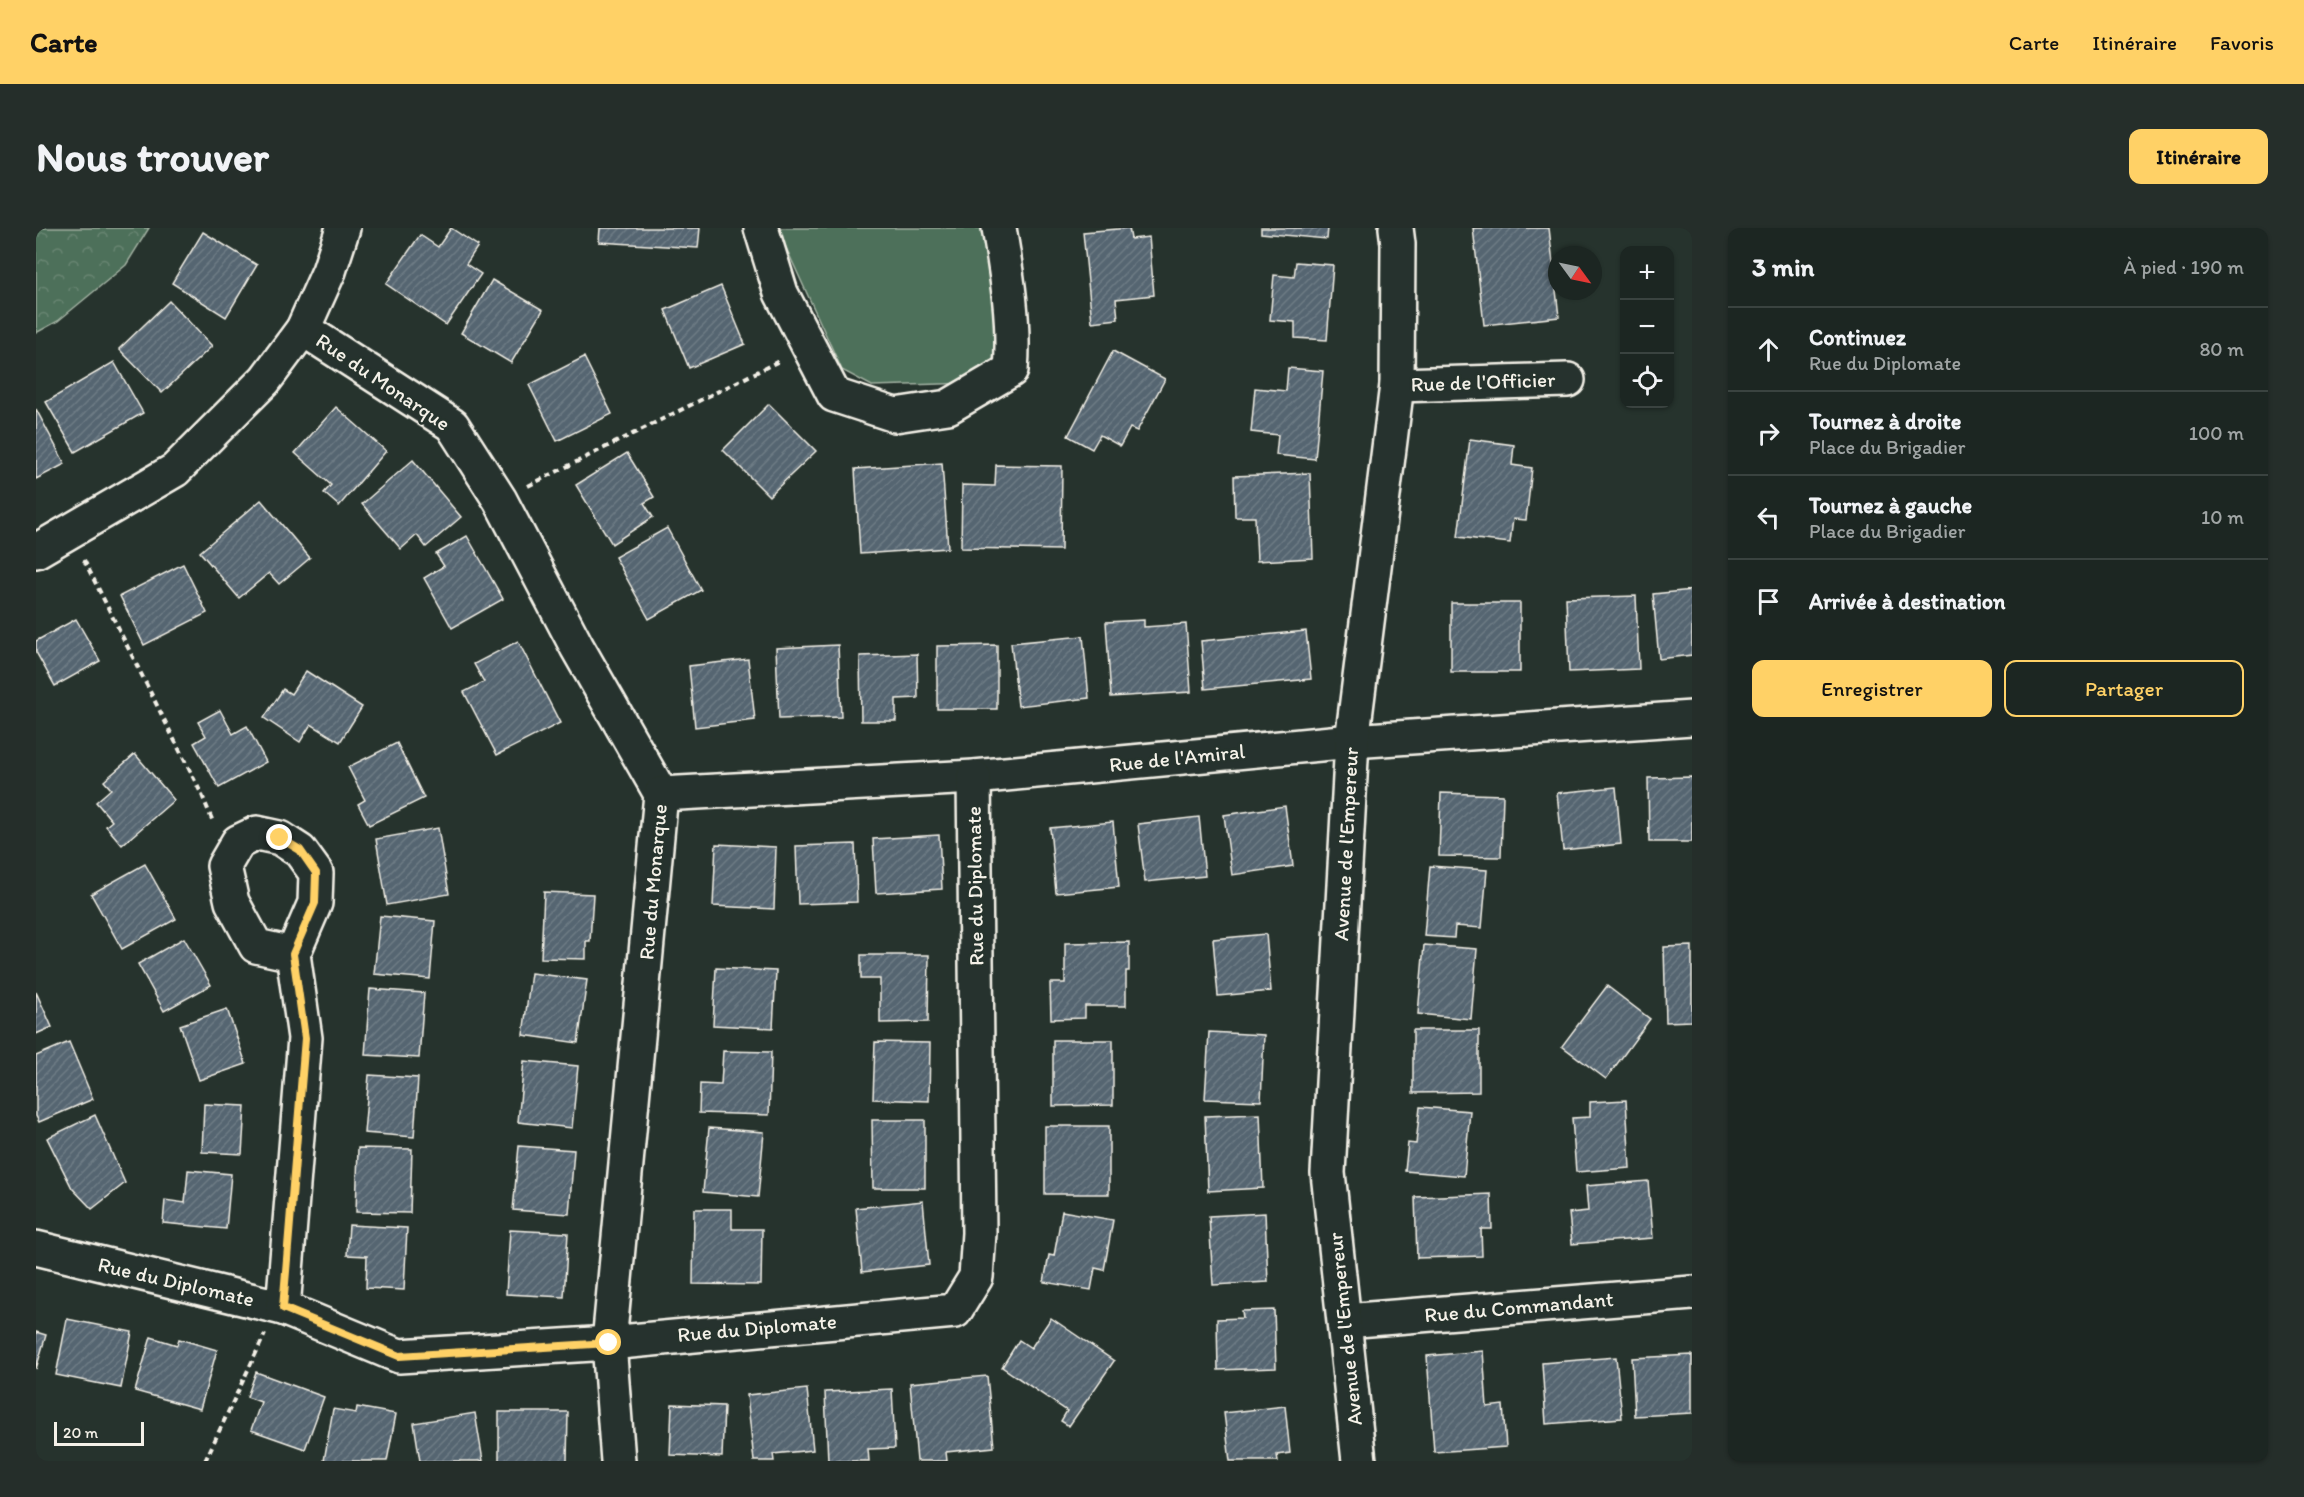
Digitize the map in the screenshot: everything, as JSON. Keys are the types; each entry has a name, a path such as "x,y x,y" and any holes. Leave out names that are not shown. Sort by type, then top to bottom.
{"street":[{"path":"36,551 175,470 266,380 303,329 329,271 343,228"},
{"path":"761,228 780,293 834,395 895,415 948,407 1011,370 1013,342 1006,267 999,228"},
{"name":"Avenue de l'Empereur","path":"1359,1461 1328,1173 1352,741 1397,385 1398,244 1396,228"},
{"name":"Rue du Monarque","path":"303,329 452,425 500,500 577,647 661,794 609,1343 618,1461"},
{"name":"Rue de l'Officier","path":"1397,385 1568,380"},
{"name":"Rue de l'Amiral","path":"661,794 974,777 1352,741 1692,718"},
{"name":"Rue du Diplomate","path":"36,1248 283,1308 399,1356 609,1343 673,1335 955,1311 976,1277 979,1233 974,777"},
{"path":"283,1308 305,1038 293,954 315,903 316,873 300,850 280,838 257,833 238,842 224,866 232,902 256,946 293,954"},
{"name":"Rue du Commandant","path":"1345,1321 1692,1293"}],"path":[{"path":"500,500 809,346"},
{"path":"70,532 202,795 217,830 232,853"},
{"path":"205,1461 261,1341 283,1308"}],"green space":[{"path":"36,228 149,228 126,265 58,321 36,333"},
{"path":"777,228 985,228 996,336 992,367 974,383 872,386 842,370"}],"building":[{"path":"451,228 478,246 466,264 481,274 446,325 386,284 420,235 438,247"},
{"path":"600,228 700,228 698,248 599,242"},
{"path":"1129,228 1131,239 1149,237 1154,295 1116,299 1118,319 1092,322 1083,232"},
{"path":"1261,228 1328,228 1327,239 1261,233"},
{"path":"1473,228 1549,228 1551,246 1548,246 1548,300 1557,300 1559,317 1484,325"},
{"path":"203,232 257,265 226,317 172,283"},
{"path":"1296,262 1333,265 1327,340 1295,338 1295,322 1270,320 1274,275 1294,277"},
{"path":"492,280 543,310 511,363 461,333"},
{"path":"721,286 745,344 689,368 665,310"},
{"path":"169,301 212,346 162,393 119,349"},
{"path":"1113,351 1165,379 1137,431 1130,428 1120,446 1100,435 1092,449 1068,436"},
{"path":"584,357 612,414 557,441 529,385"},
{"path":"114,362 143,413 75,452 46,402"},
{"path":"1288,368 1323,371 1315,459 1276,455 1278,435 1251,432 1255,388 1286,391"},
{"path":"769,404 816,451 769,496 723,450"},
{"path":"336,407 386,451 339,506 324,493 331,485 295,453"},
{"path":"36,409 65,464 36,479"},
{"path":"1470,439 1514,445 1512,465 1532,468 1526,520 1513,519 1510,543 1458,537"},
{"path":"627,453 654,497 644,503 653,517 612,544 576,485"},
{"path":"413,460 461,517 426,547 417,535 401,549 362,504"},
{"path":"942,463 948,548 860,554 855,469"},
{"path":"996,465 1062,466 1061,550 961,548 962,485 995,486"},
{"path":"1310,473 1313,558 1257,561 1255,517 1235,517 1234,476"},
{"path":"261,500 310,558 279,584 269,573 239,598 200,552"},
{"path":"667,528 701,590 649,619 615,557"},
{"path":"467,536 503,599 452,628 424,578 444,566 436,554"},
{"path":"183,564 207,613 144,645 120,596"},
{"path":"1692,590 1692,655 1659,659 1653,594"},
{"path":"1636,596 1639,669 1569,672 1566,598"},
{"path":"1451,603 1520,603 1520,672 1451,672"},
{"path":"76,619 100,661 55,686 36,652 36,641"},
{"path":"1144,620 1144,627 1186,624 1191,692 1111,697 1106,622"},
{"path":"1306,631 1311,679 1205,689 1201,641"},
{"path":"1083,636 1089,698 1018,706 1011,643"},
{"path":"518,641 560,723 497,755 464,692 484,682 474,664"},
{"path":"838,645 841,717 779,719 776,648"},
{"path":"997,645 997,709 937,709 937,646"},
{"path":"917,654 918,698 896,699 896,721 861,721 860,656"},
{"path":"748,659 755,720 695,727 689,666"},
{"path":"306,671 362,707 340,742 311,724 300,742 264,718 283,689 291,694"},
{"path":"220,710 233,734 247,726 266,762 219,788 194,743 206,736 198,722"},
{"path":"397,743 424,798 369,825 358,804 365,800 348,767"},
{"path":"135,754 174,800 122,845 106,826 112,821 96,802 111,789 104,781"},
{"path":"1692,777 1692,842 1649,842 1648,778"},
{"path":"1616,787 1621,844 1563,850 1557,793"},
{"path":"1441,793 1503,795 1501,857 1439,856"},
{"path":"1285,806 1293,866 1232,875 1224,815"},
{"path":"1199,817 1205,876 1145,882 1138,824"},
{"path":"1113,822 1119,887 1056,893 1050,828"},
{"path":"438,828 449,894 387,905 376,839"},
{"path":"939,835 942,889 876,893 873,839"},
{"path":"716,844 776,847 774,909 713,906"},
{"path":"855,844 857,902 798,904 796,846"},
{"path":"145,864 176,919 122,949 91,894"},
{"path":"1430,866 1487,870 1482,928 1455,926 1454,938 1424,936"},
{"path":"544,892 593,894 590,941 586,941 586,959 541,958"},
{"path":"380,916 435,921 430,979 374,974"},
{"path":"1266,934 1271,991 1218,996 1213,939"},
{"path":"184,938 211,985 164,1011 138,964"},
{"path":"1129,942 1126,1006 1085,1006 1085,1018 1051,1019 1050,983 1065,983 1065,943"},
{"path":"1424,945 1477,949 1471,1019 1418,1014"},
{"path":"1692,946 1692,1021 1666,1022 1664,947"},
{"path":"861,955 929,955 928,1022 880,1023 880,979 861,979"},
{"path":"716,968 776,971 773,1028 713,1025"},
{"path":"531,973 587,980 578,1043 523,1035"},
{"path":"1607,986 1650,1019 1606,1079 1562,1046"},
{"path":"370,989 424,993 419,1058 365,1055"},
{"path":"36,992 52,1027 36,1034"},
{"path":"227,1009 246,1064 199,1080 180,1025"},
{"path":"1413,1030 1479,1030 1479,1092 1413,1093"},
{"path":"1209,1032 1264,1035 1261,1101 1205,1099"},
{"path":"1053,1040 1113,1040 1113,1105 1053,1106"},
{"path":"69,1042 93,1099 39,1122 36,1116 36,1056"},
{"path":"875,1042 930,1043 929,1101 873,1099"},
{"path":"723,1051 771,1052 769,1115 699,1113 700,1084 721,1085"},
{"path":"524,1061 578,1066 572,1128 518,1122"},
{"path":"369,1075 418,1078 414,1137 364,1133"},
{"path":"1626,1100 1630,1168 1576,1172 1572,1118 1590,1117 1590,1102"},
{"path":"204,1104 245,1106 242,1154 202,1152"},
{"path":"1420,1107 1470,1111 1464,1176 1405,1171 1408,1143 1416,1144"},
{"path":"1260,1114 1263,1188 1208,1191 1205,1116"},
{"path":"95,1115 125,1183 92,1209 72,1188 47,1138"},
{"path":"872,1120 925,1120 925,1188 873,1188"},
{"path":"1045,1126 1109,1126 1109,1194 1045,1194"},
{"path":"709,1128 764,1132 758,1197 703,1192"},
{"path":"519,1146 574,1150 569,1214 513,1210"},
{"path":"358,1148 412,1149 410,1213 356,1212"},
{"path":"188,1170 231,1174 226,1229 163,1223 165,1200 185,1203"},
{"path":"1648,1181 1653,1238 1572,1244 1569,1213 1588,1211 1586,1186"},
{"path":"1491,1194 1492,1229 1481,1229 1482,1256 1417,1258 1415,1197"},
{"path":"923,1201 929,1265 862,1272 856,1208"},
{"path":"694,1209 732,1209 732,1229 762,1229 761,1285 693,1284"},
{"path":"1062,1211 1113,1220 1104,1270 1095,1268 1091,1290 1044,1282 1049,1255 1054,1256"},
{"path":"1265,1213 1268,1282 1213,1285 1209,1216"},
{"path":"349,1225 407,1228 404,1290 366,1288 367,1256 347,1255"},
{"path":"510,1230 568,1233 564,1297 506,1294"},
{"path":"1274,1310 1276,1368 1218,1370 1217,1319 1243,1318 1242,1311"},
{"path":"1051,1318 1114,1361 1069,1426 1061,1421 1067,1411 1002,1367 1019,1340 1031,1348"},
{"path":"67,1319 132,1332 121,1388 56,1375"},
{"path":"36,1332 46,1335 36,1369"},
{"path":"151,1337 177,1345 179,1339 217,1350 200,1409 135,1391"},
{"path":"1483,1351 1487,1407 1503,1405 1506,1447 1434,1452 1427,1356"},
{"path":"1692,1355 1692,1413 1635,1416 1632,1358"},
{"path":"1616,1357 1622,1418 1546,1424 1542,1363"},
{"path":"256,1372 324,1397 305,1449 251,1430 261,1402 247,1397"},
{"path":"987,1376 994,1447 946,1452 947,1461 917,1461 910,1383"},
{"path":"807,1389 813,1450 773,1454 774,1461 754,1461 747,1395"},
{"path":"892,1389 895,1448 868,1449 869,1461 828,1461 825,1392"},
{"path":"672,1404 724,1406 722,1457 670,1455"},
{"path":"1285,1406 1290,1453 1277,1455 1278,1461 1230,1461 1224,1413"},
{"path":"357,1407 396,1414 387,1461 324,1461 333,1409 356,1413"},
{"path":"499,1412 568,1412 567,1461 499,1461"},
{"path":"475,1413 483,1461 420,1461 414,1423"}],"route":[{"path":"280,838 300,850 316,873 315,903 293,954 305,1038 283,1308 399,1356 609,1343"}]}
